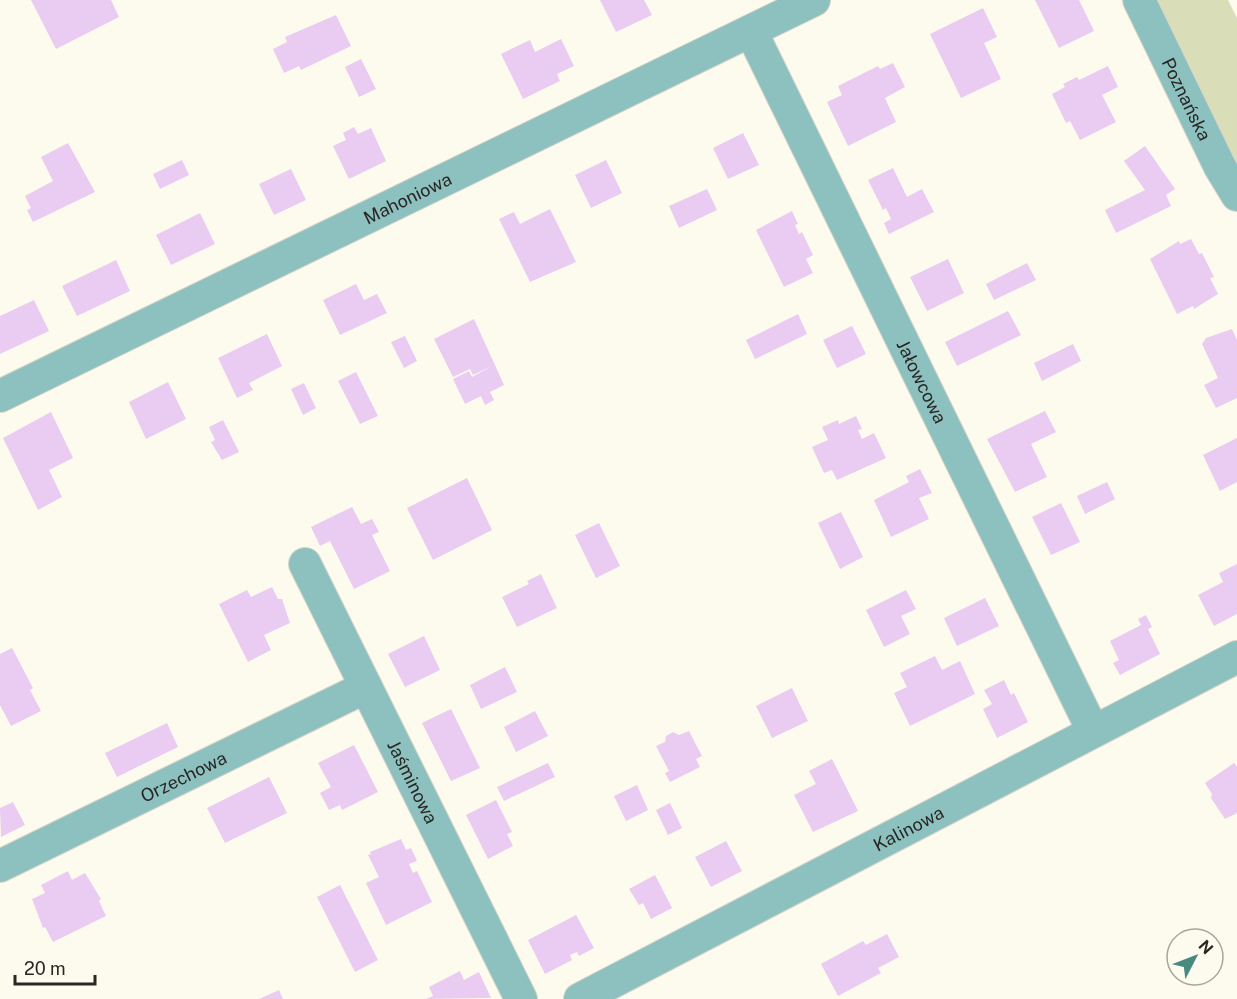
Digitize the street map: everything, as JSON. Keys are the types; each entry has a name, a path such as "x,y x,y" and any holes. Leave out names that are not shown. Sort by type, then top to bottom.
{"street":[{"name":"Mahoniowa","path":"0,396 814,0"},
{"name":"Poznańska","path":"1139,0 1220,167 1237,195"},
{"name":"Jałowcowa","path":"751,31 1093,730"},
{"name":"Jaśminowa","path":"305,564 521,999"},
{"name":"Kalinowa","path":"580,999 1237,657"},
{"name":"Orzechowa","path":"0,867 366,687"}],"green space":[{"path":"1149,0 1228,0 1237,18 1237,180"}],"building":[{"path":"31,0 111,0 119,17 56,49"},
{"path":"600,0 644,0 652,15 616,32"},
{"path":"1035,0 1079,0 1094,31 1059,48"},
{"path":"983,8 997,37 984,43 1001,79 961,98 930,34"},
{"path":"336,15 351,46 301,70 299,66 284,73 273,49 287,42 285,37"},
{"path":"561,39 574,66 557,74 560,81 523,99 501,54 530,40 535,52"},
{"path":"361,59 376,89 359,97 345,67"},
{"path":"893,63 905,87 885,98 896,122 848,146 827,102 842,95 838,86 878,66 880,69"},
{"path":"1108,66 1118,87 1102,95 1116,122 1080,140 1070,121 1066,123 1052,94 1065,87 1063,84 1077,77 1079,80"},
{"path":"354,127 358,134 371,128 386,161 349,179 333,146 346,140 343,133"},
{"path":"743,133 759,165 728,179 713,148"},
{"path":"68,143 95,192 33,222 27,210 31,208 25,196 53,181 41,157"},
{"path":"1145,146 1175,189 1166,195 1171,206 1116,233 1105,210 1145,190 1124,161"},
{"path":"182,160 189,175 160,189 153,174"},
{"path":"606,160 622,193 591,208 575,175"},
{"path":"893,168 907,197 922,189 934,212 889,234 884,223 891,219 886,208 883,210 868,180"},
{"path":"291,169 306,200 274,215 259,184"},
{"path":"707,189 717,210 679,228 669,206"},
{"path":"550,209 576,262 530,282 499,219 514,212 520,224"},
{"path":"792,211 798,224 795,225 799,234 802,232 813,255 806,259 813,273 784,287 756,230"},
{"path":"200,213 215,244 171,265 156,235"},
{"path":"1191,239 1199,254 1202,253 1214,277 1210,278 1218,294 1194,309 1193,306 1177,314 1150,259 1179,241 1180,244"},
{"path":"948,259 964,293 927,311 910,277"},
{"path":"116,260 130,291 77,316 62,286"},
{"path":"1027,263 1036,280 994,300 986,284"},
{"path":"356,284 364,300 377,294 387,313 340,335 323,300"},
{"path":"34,300 49,331 0,354 0,316"},
{"path":"1008,311 1021,335 957,366 945,342"},
{"path":"798,314 807,334 755,359 746,340"},
{"path":"474,319 504,385 490,392 494,400 485,405 481,396 465,404 453,379 469,371 472,377 492,366 473,375 470,369 453,377 434,339"},
{"path":"852,326 866,354 837,368 823,340"},
{"path":"1232,329 1237,340 1237,398 1216,408 1204,385 1218,378 1202,344 1206,338"},
{"path":"267,334 282,366 249,383 253,390 237,398 218,358"},
{"path":"405,336 417,361 404,368 391,342"},
{"path":"1073,344 1081,361 1042,381 1034,363"},
{"path":"356,372 378,416 360,424 338,381"},
{"path":"168,382 186,419 146,439 129,402"},
{"path":"304,383 316,408 303,415 291,389"},
{"path":"1045,411 1056,432 1031,444 1047,477 1015,492 987,439"},
{"path":"51,412 73,458 49,470 62,497 38,510 3,438"},
{"path":"856,416 862,429 858,430 862,439 874,433 886,458 837,480 832,470 824,473 812,447 828,440 822,427 838,420 839,424"},
{"path":"223,420 239,452 222,460 211,442 215,440 209,427"},
{"path":"1237,438 1237,482 1220,491 1203,455"},
{"path":"920,469 932,493 919,498 929,519 891,537 874,500 909,482 906,476"},
{"path":"467,478 492,530 433,560 407,508"},
{"path":"1107,482 1115,499 1085,514 1077,496"},
{"path":"1061,503 1080,542 1051,555 1032,517"},
{"path":"352,507 361,524 372,519 379,532 372,535 390,571 354,589 330,541 320,546 311,527"},
{"path":"841,512 863,557 840,569 818,523"},
{"path":"599,523 620,566 596,578 575,535"},
{"path":"1237,564 1237,614 1214,626 1198,595 1223,582 1219,573"},
{"path":"541,574 557,608 517,627 502,597 529,584 527,581"},
{"path":"272,587 278,599 282,599 290,623 264,635 271,650 248,662 219,604 247,590 251,597"},
{"path":"906,590 916,609 901,616 910,634 884,647 866,610"},
{"path":"985,598 999,626 957,646 944,618"},
{"path":"1146,615 1152,627 1148,629 1160,654 1120,675 1113,663 1119,660 1110,641 1141,625 1138,619"},
{"path":"424,636 440,670 405,687 388,654"},
{"path":"12,648 33,688 30,690 41,711 11,726 0,705 0,654"},
{"path":"935,656 942,670 960,661 975,694 910,726 894,693 907,687 900,673"},
{"path":"505,667 517,692 481,709 470,685"},
{"path":"1004,680 1011,695 1014,693 1028,722 997,738 983,709 992,704 984,690"},
{"path":"792,688 808,721 772,738 756,706"},
{"path":"451,709 480,768 451,781 422,723"},
{"path":"535,711 548,736 516,752 504,727"},
{"path":"167,723 178,747 117,777 105,753"},
{"path":"689,731 702,756 696,759 700,767 670,782 665,773 669,771 656,746 665,742 666,736 673,732 679,735"},
{"path":"354,745 378,792 342,810 340,805 329,810 320,793 331,787 318,763"},
{"path":"832,759 858,811 813,832 794,795 816,784 809,771"},
{"path":"548,763 555,777 504,801 497,787"},
{"path":"1234,763 1237,767 1237,813 1225,819 1211,798 1212,794 1205,783"},
{"path":"269,777 287,813 225,843 207,808"},
{"path":"637,785 648,810 626,821 614,796"},
{"path":"496,800 512,832 507,834 513,846 488,859 466,815"},
{"path":"13,802 25,825 1,837 0,808"},
{"path":"670,803 682,828 668,835 656,810"},
{"path":"401,839 406,850 411,848 417,861 409,864 413,873 417,871 432,902 386,925 366,883 379,877 368,855 371,854 370,852"},
{"path":"726,841 742,871 711,887 695,857"},
{"path":"68,871 72,880 85,873 101,899 99,901 106,916 53,942 45,927 43,928 32,899 45,893 41,885"},
{"path":"655,875 672,908 651,919 643,903 639,905 629,889"},
{"path":"340,885 378,960 355,972 317,897"},
{"path":"576,915 594,948 579,956 577,952 570,955 572,960 545,974 528,940"},
{"path":"887,934 899,957 878,968 881,973 838,996 821,964 863,941 866,945"},
{"path":"460,971 464,980 479,972 491,998 426,999 433,996 429,987"},
{"path":"279,990 283,999 259,999"}]}
